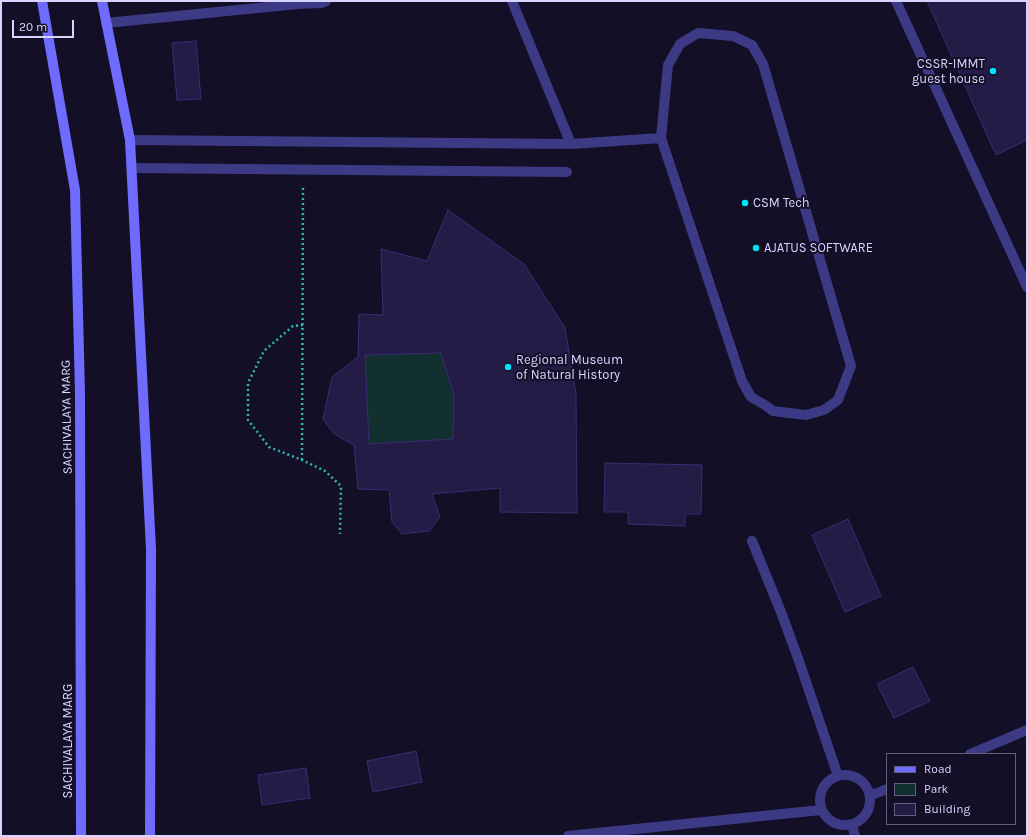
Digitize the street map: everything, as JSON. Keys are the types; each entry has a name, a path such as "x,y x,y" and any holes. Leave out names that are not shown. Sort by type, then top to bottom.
{"main road":[{"name":"SACHIVALAYA MARG","path":"42,1 75,190 80,394 81,836"},
{"path":"102,1 130,140 132,168 151,548 150,836"}],"lane":[{"path":"106,23 293,2 321,3 326,1"},
{"path":"512,1 571,144"},
{"path":"896,1 1027,287"},
{"path":"698,33 733,36 752,45 763,64 851,366 838,400 824,410 806,415 773,411 751,397 742,381 661,138 668,65 680,44 698,33"},
{"path":"130,140 571,144 661,138"},
{"path":"132,168 567,172"},
{"path":"752,541 800,661 838,776"},
{"path":"972,753 1027,730"},
{"path":"846,775 859,779 867,788 870,796 868,811 864,817 852,825 843,826 833,823 826,818 821,810 819,801 820,793 824,785 830,779 838,776 846,775"},
{"path":"870,796 886,789"},
{"path":"568,836 821,810"},
{"path":"852,825 855,836"}],"path":[{"path":"302,460 304,170"},
{"path":"303,325 293,326 264,351 248,383 248,420 269,447 302,460 324,471 341,486 340,534"}],"green space":[{"path":"441,353 454,395 453,439 369,444 365,355"}],"building":[{"name":"CSSR-IMMT guest house","path":"927,1 1027,1 1027,140 996,155"},
{"path":"196,41 201,99 177,100 172,43"},
{"name":"Regional Museum of Natural History","path":"448,210 524,264 565,328 576,394 577,513 500,512 500,488 432,494 440,517 429,531 402,534 392,522 389,490 358,489 354,445 334,434 323,419 332,377 358,357 359,314 383,315 381,249 427,261","holes":["441,353 454,395 453,439 369,444 365,355"]},
{"path":"605,463 702,465 701,514 685,514 685,526 628,524 628,512 604,512"},
{"path":"848,519 881,596 845,612 812,535"},
{"path":"913,667 930,701 894,718 877,684"},
{"path":"416,751 422,782 373,792 367,761"},
{"path":"306,768 310,798 262,805 258,775"}],"place":[{"name":"CSSR-IMMT guest house","path":"993,71"},
{"name":"CSM Tech","path":"745,203"},
{"name":"AJATUS SOFTWARE","path":"756,248"},
{"name":"Regional Museum of Natural History","path":"508,367"}]}
